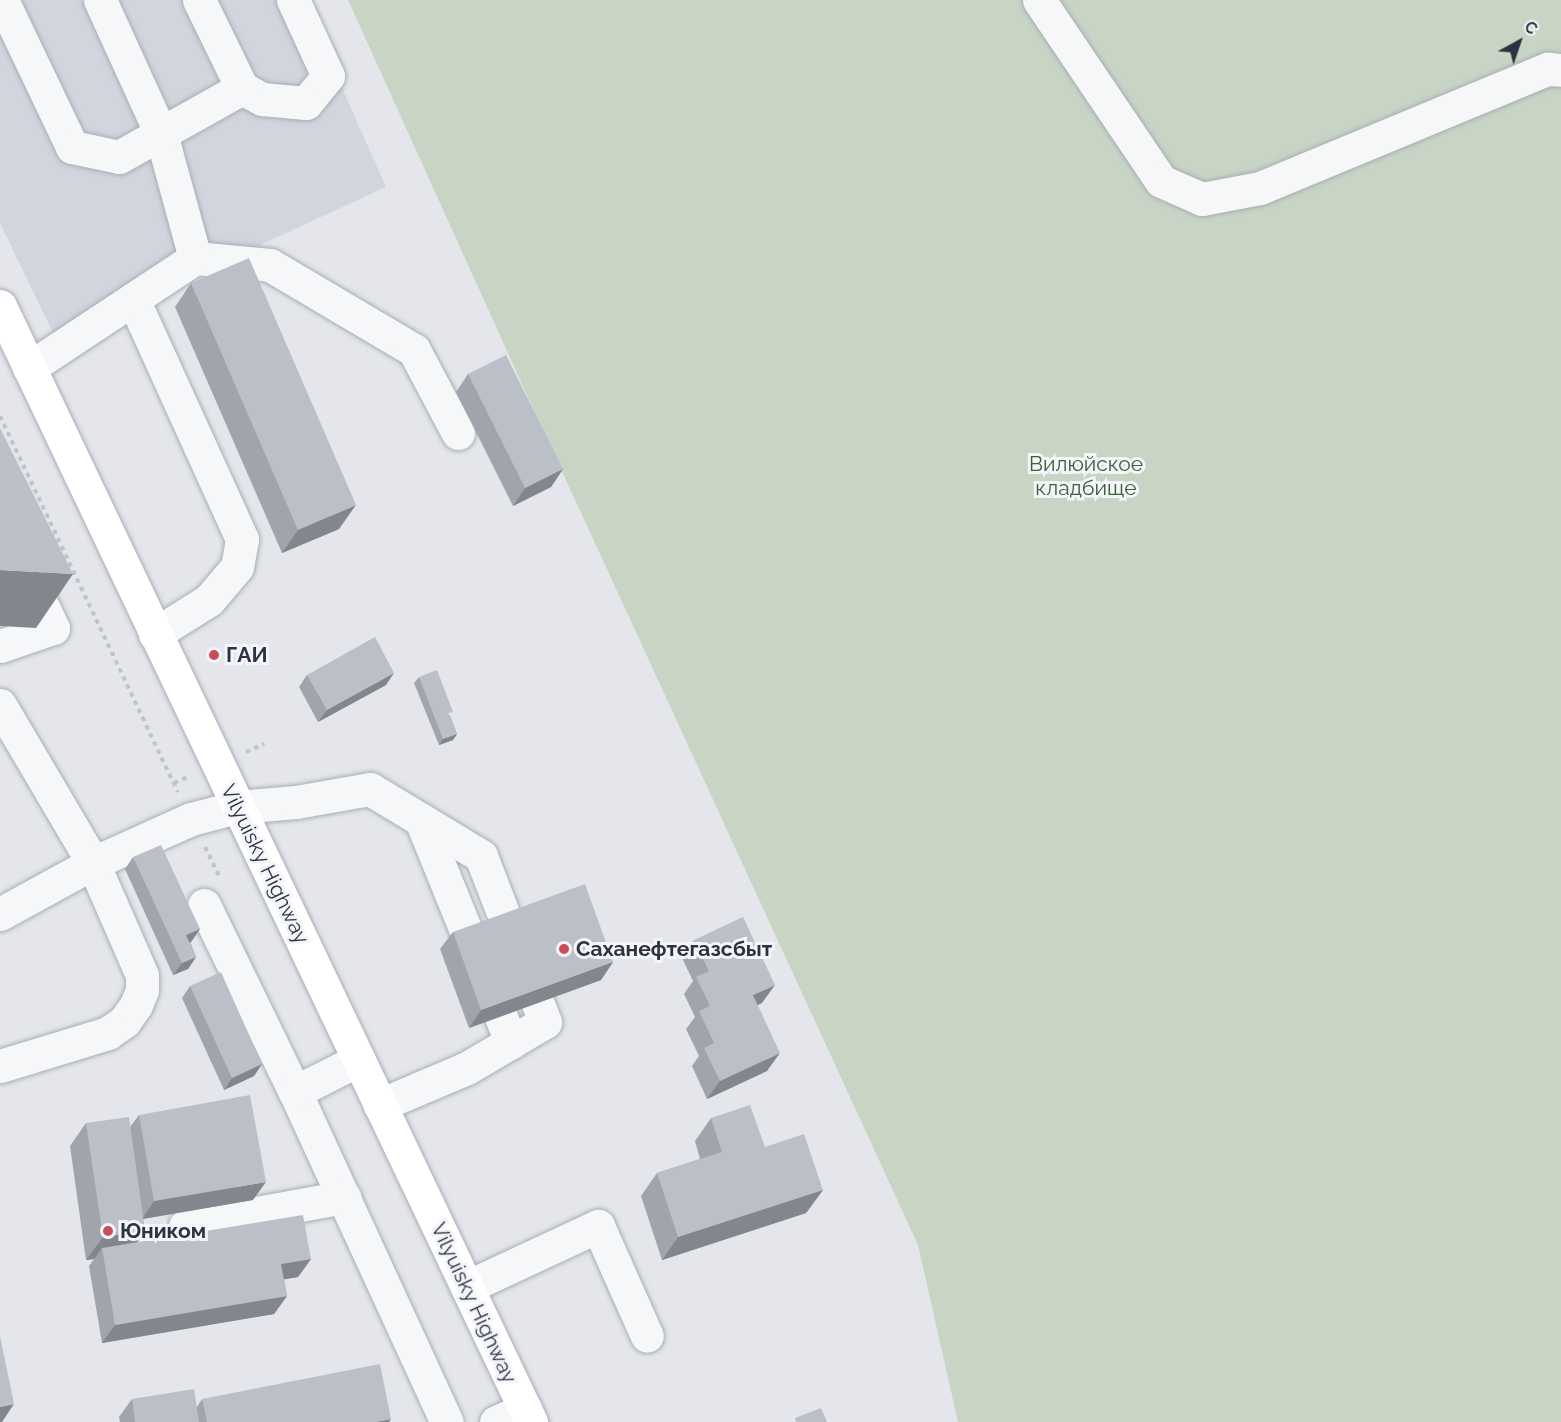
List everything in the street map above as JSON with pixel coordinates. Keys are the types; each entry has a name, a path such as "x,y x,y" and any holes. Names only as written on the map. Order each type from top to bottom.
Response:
{"main road":[{"name":"Vilyuisky Highway","path":"0,306 467,1287 517,1418"}],"street":[{"path":"2,0 72,147 119,157 242,88"},
{"path":"100,0 161,134 195,258"},
{"path":"200,0 242,88 262,99 306,103 328,76 293,0"},
{"path":"1039,0 1161,181 1202,200 1260,188 1548,69 1561,70"},
{"path":"29,368 195,258 270,265 414,350 458,433"},
{"path":"133,299 242,539 237,567 209,600 155,634"},
{"path":"0,515 53,628 0,646"},
{"path":"0,705 93,864 142,975 142,990 136,1005 125,1021 108,1032 0,1066"},
{"path":"0,914 93,864 191,819 237,807 296,802 370,789 481,856 545,1022 467,1068 380,1105"},
{"path":"204,905 295,1092 447,1422"},
{"path":"295,1092 358,1060"},
{"path":"185,1226 344,1197"},
{"path":"467,1287 598,1226 648,1336"}],"shaded area":[{"path":"0,0 303,0 386,187 56,339 0,223"}],"green space":[{"name":"Вилюйское кладбище","path":"348,0 1561,0 1561,1422 958,1422 918,1245 536,415"}],"building":[{"path":"249,258 356,505 298,530 191,283"},
{"path":"506,355 563,469 525,488 468,374"},
{"path":"0,428 73,574 0,570"},
{"path":"375,637 394,673 327,710 307,675"},
{"path":"437,670 453,712 448,713 457,734 443,739 419,677"},
{"path":"161,845 200,929 186,935 196,957 182,963 133,857"},
{"path":"585,884 613,962 481,1010 453,932"},
{"path":"743,917 775,985 753,995 780,1053 720,1081 704,1048 714,1043 699,1011 710,1006 696,977 709,971 694,940"},
{"path":"221,972 262,1064 232,1078 190,986"},
{"path":"250,1095 266,1182 154,1201 139,1115"},
{"path":"750,1105 765,1147 804,1134 823,1190 678,1237 657,1173 722,1152 711,1118"},
{"path":"129,1117 145,1231 103,1237 86,1123"},
{"path":"303,1215 311,1259 281,1264 287,1296 115,1325 102,1248"},
{"path":"0,1336 14,1404 0,1407"},
{"path":"380,1364 391,1419 376,1422 207,1422 202,1399"},
{"path":"194,1389 199,1422 135,1422 132,1399"},
{"path":"821,1408 827,1422 796,1422 795,1418"}],"place":[{"name":"ГАИ","path":"214,655"},
{"name":"Саханефтегазсбыт","path":"564,949"},
{"name":"Юником","path":"108,1231"}]}
